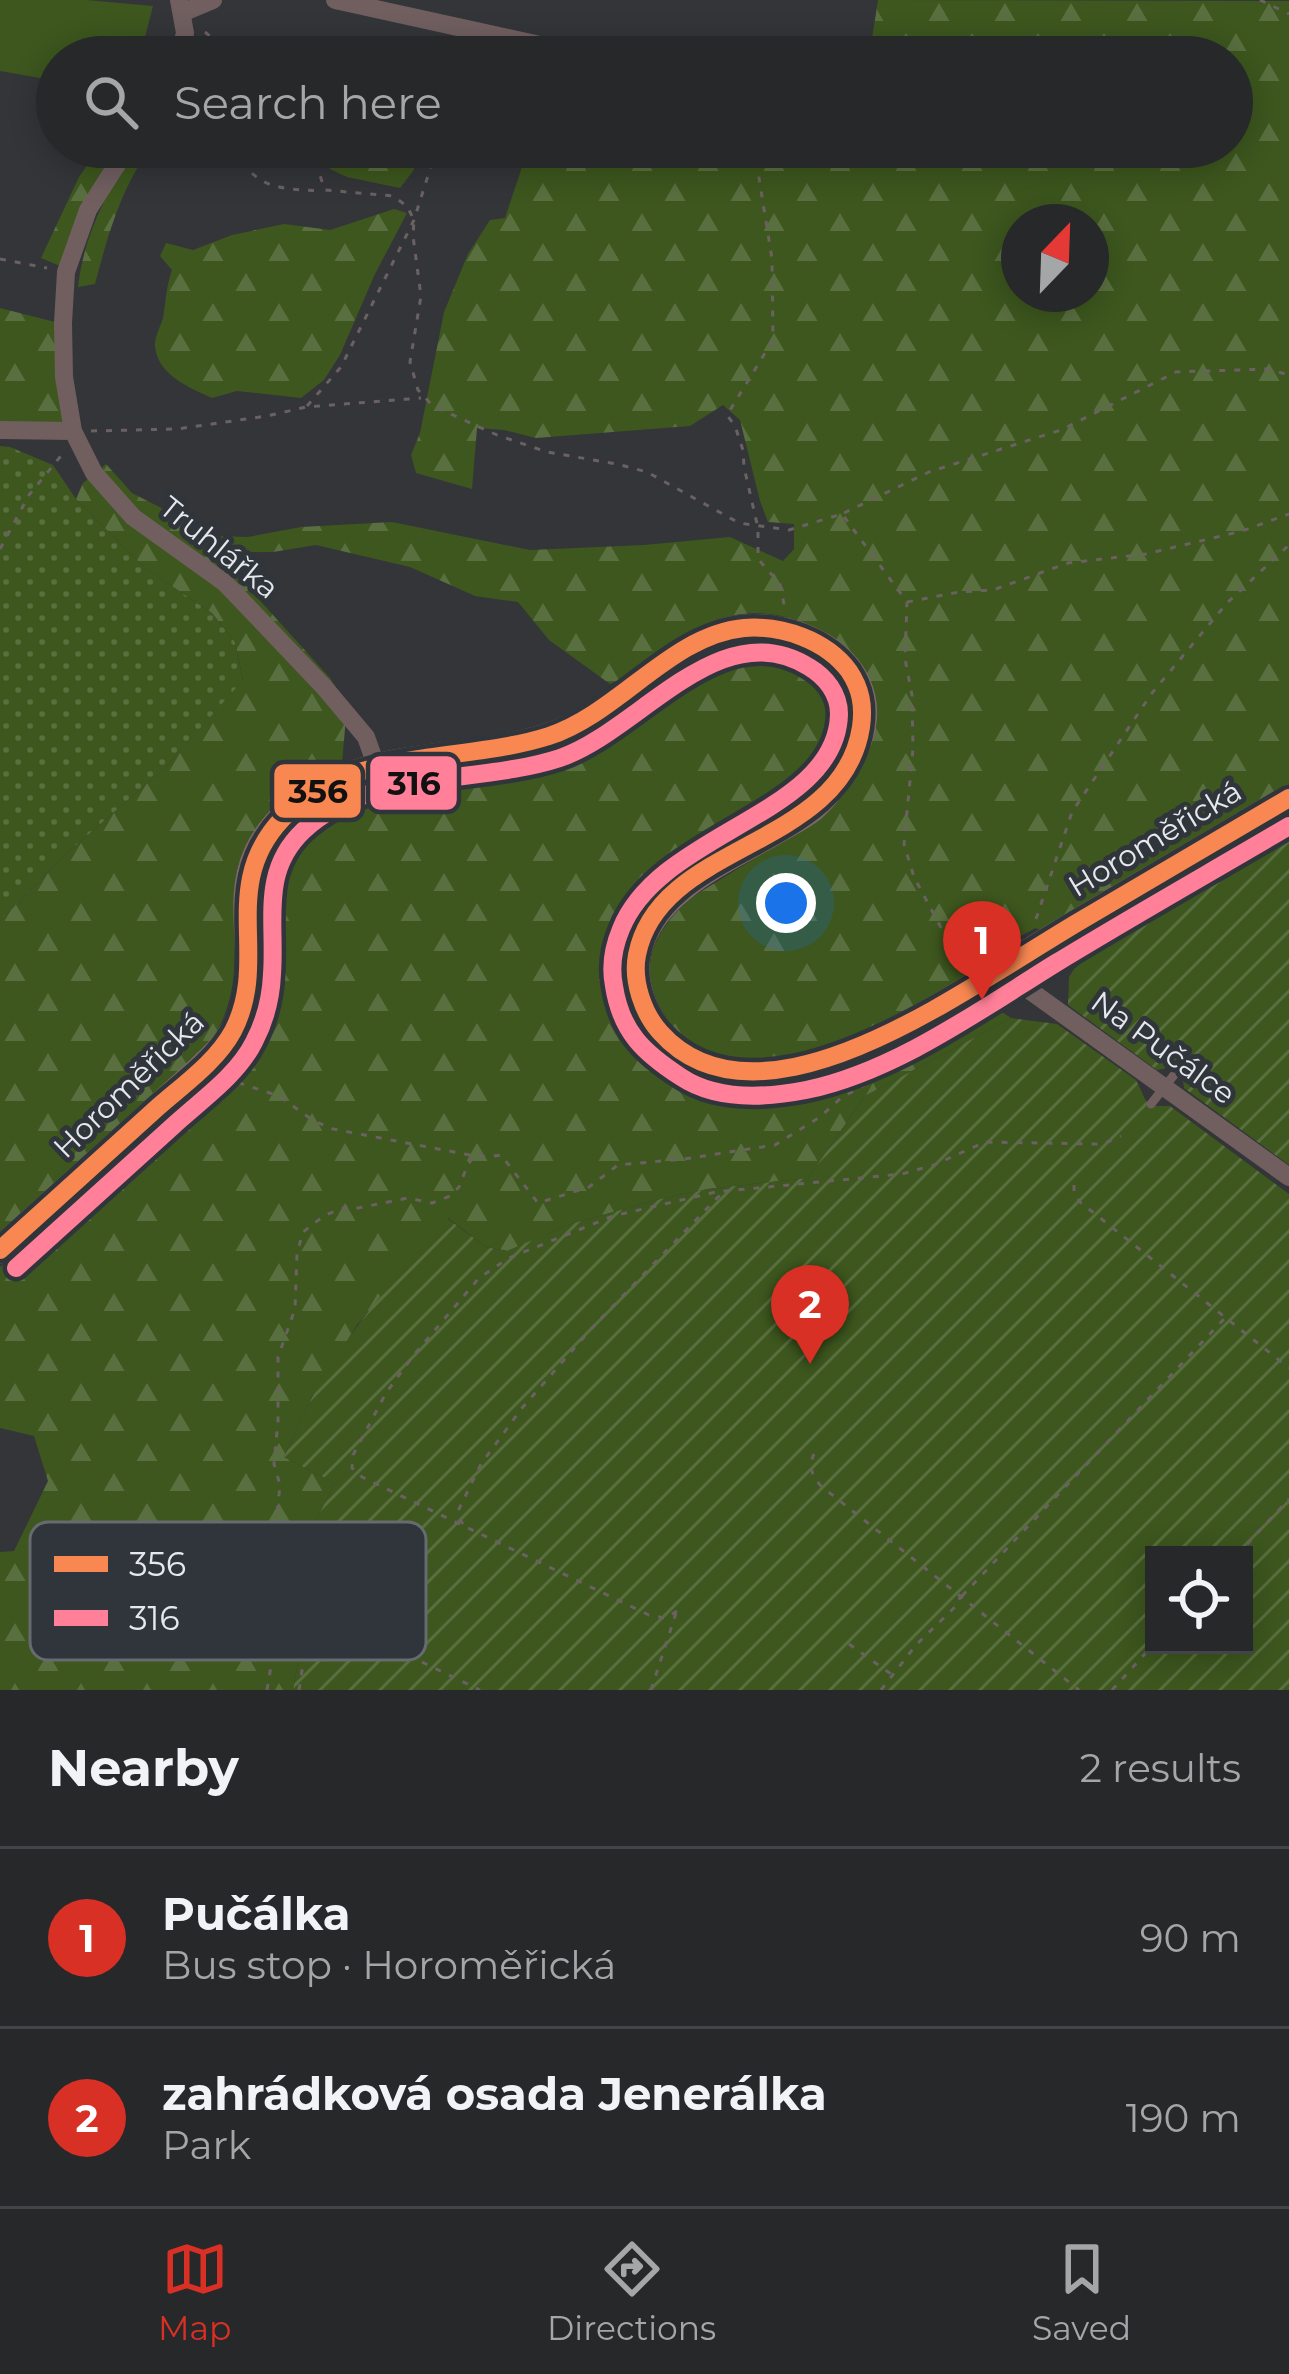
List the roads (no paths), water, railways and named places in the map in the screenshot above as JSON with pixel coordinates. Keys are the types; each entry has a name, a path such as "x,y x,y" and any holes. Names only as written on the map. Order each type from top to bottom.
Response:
{"main road":[{"name":"Horoměřická","path":"0,1250 200,1069 234,1029 249,962 249,871 257,848 287,813 310,794 376,765 550,736 596,714 682,651 716,634 740,627 785,628 828,648 855,682 863,722 832,785 811,809 685,886 655,915 639,946 638,986 649,1016 667,1040 719,1068 775,1071 883,1038 1289,798"}],"street":[{"path":"184,36 180,6 213,0"},
{"path":"335,0 499,36"},
{"path":"0,430 73,431 64,376 66,272 88,210 115,168"},
{"name":"Truhlářka","path":"73,431 94,473 133,517 225,583 324,687 366,737 376,765"},
{"name":"Na Pučálce","path":"1004,967 1018,982 1289,1177"}],"lane":[{"path":"1151,1104 1178,1070"}],"place":[{"name":"Pučálka","path":"982,1000"},
{"name":"zahrádková osada Jenerálka","path":"810,1364"}]}
